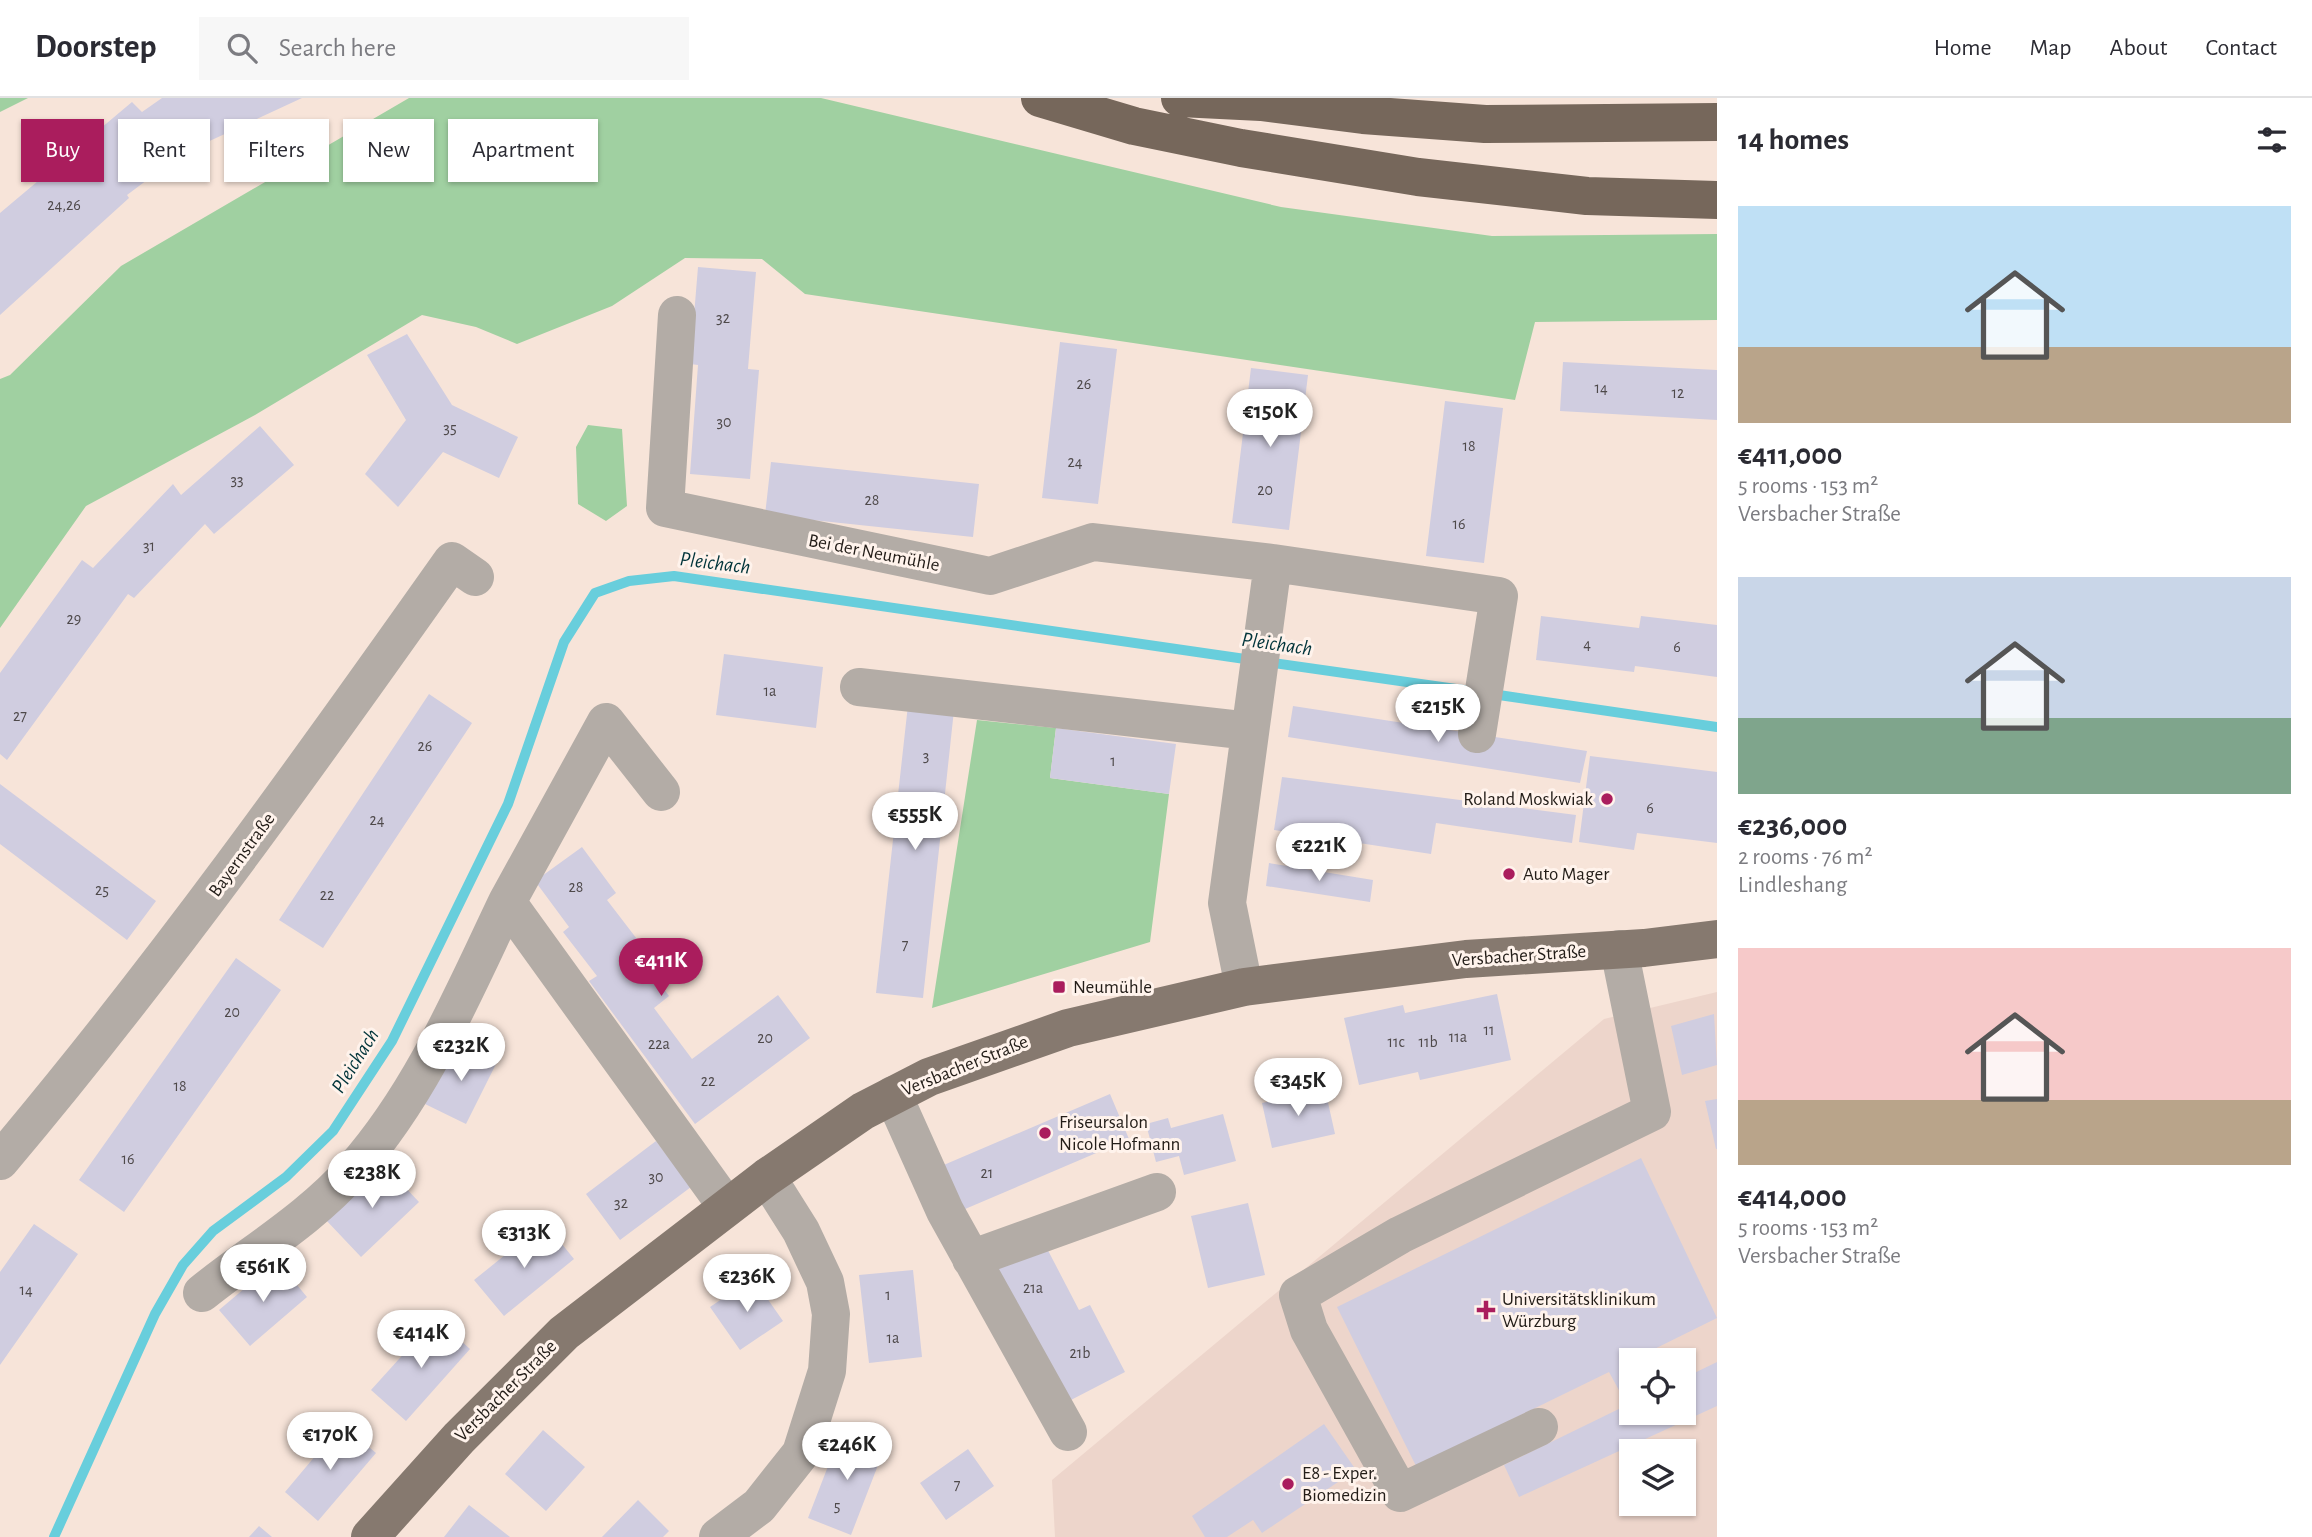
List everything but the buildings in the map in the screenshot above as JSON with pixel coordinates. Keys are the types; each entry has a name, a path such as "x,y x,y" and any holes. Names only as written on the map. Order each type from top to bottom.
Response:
{"highway":[{"path":"1040,98 1134,126 1241,148 1418,177 1587,196 1717,200"},
{"path":"1180,98 1255,100 1363,115 1485,124 1717,122"}],"main road":[{"name":"Versbacher Straße","path":"370,1537 458,1438 564,1333 727,1206 863,1111 960,1064 1068,1028 1244,987 1466,959 1619,949 1717,939"}],"street":[{"name":"Bei der Neumühle","path":"677,314 665,508 990,576 1093,541 1273,563 1490,595 1466,732"},
{"name":"Bayernstraße","path":"0,1161 78,1069 220,886 452,561 475,577"},
{"path":"1244,987 1227,904 1273,563"},
{"path":"859,687 1253,714"},
{"path":"202,1293 251,1254 285,1233 354,1169 391,1122 433,1054 507,902 606,722 661,792"},
{"path":"507,902 727,1206"},
{"path":"1539,1427 1400,1493 1309,1330 1298,1295 1400,1235 1652,1112 1619,949"},
{"path":"892,1095 944,1211 1068,1432"},
{"path":"719,1537 759,1506 801,1453 827,1371 831,1314 825,1282 801,1231 767,1177"},
{"path":"971,1259 1157,1192"}],"shaded area":[{"name":"Universitätsklinikum Würzburg","path":"1717,992 1717,1537 1055,1537 1052,1480 1604,1019"}],"green space":[{"path":"0,98 28,98 0,112"},
{"path":"409,98 821,98 1281,207 1492,236 1717,234 1717,320 1535,322 1515,400 805,294 762,259 685,258 612,306 517,344 476,327 422,315 255,415 86,506 0,628 0,379 10,375 121,266 265,182 329,182 329,145 343,136 343,182 434,182 434,119 373,119"},
{"path":"588,425 622,429 627,506 606,521 578,504 576,447"},
{"path":"977,720 1056,728 1050,778 1169,794 1150,942 932,1008"}],"waterway":[{"name":"Pleichach","path":"54,1537 155,1314 183,1265 213,1231 286,1177 333,1131 392,1041 508,804 564,642 595,593 629,581 674,576 1252,660"},
{"name":"Pleichach","path":"1267,662 1477,692"},
{"name":"Pleichach","path":"1492,694 1717,727"}],"place":[{"name":"Roland Moskwiak","path":"1607,799"},
{"name":"Auto Mager","path":"1509,874"},
{"name":"Neumühle","path":"1059,987"},
{"name":"Friseursalon Nicole Hofmann","path":"1045,1133"},
{"name":"Universitätsklinikum Würzburg","path":"1486,1310"},
{"name":"E8 - Exper. Biomedizin","path":"1288,1484"}]}
